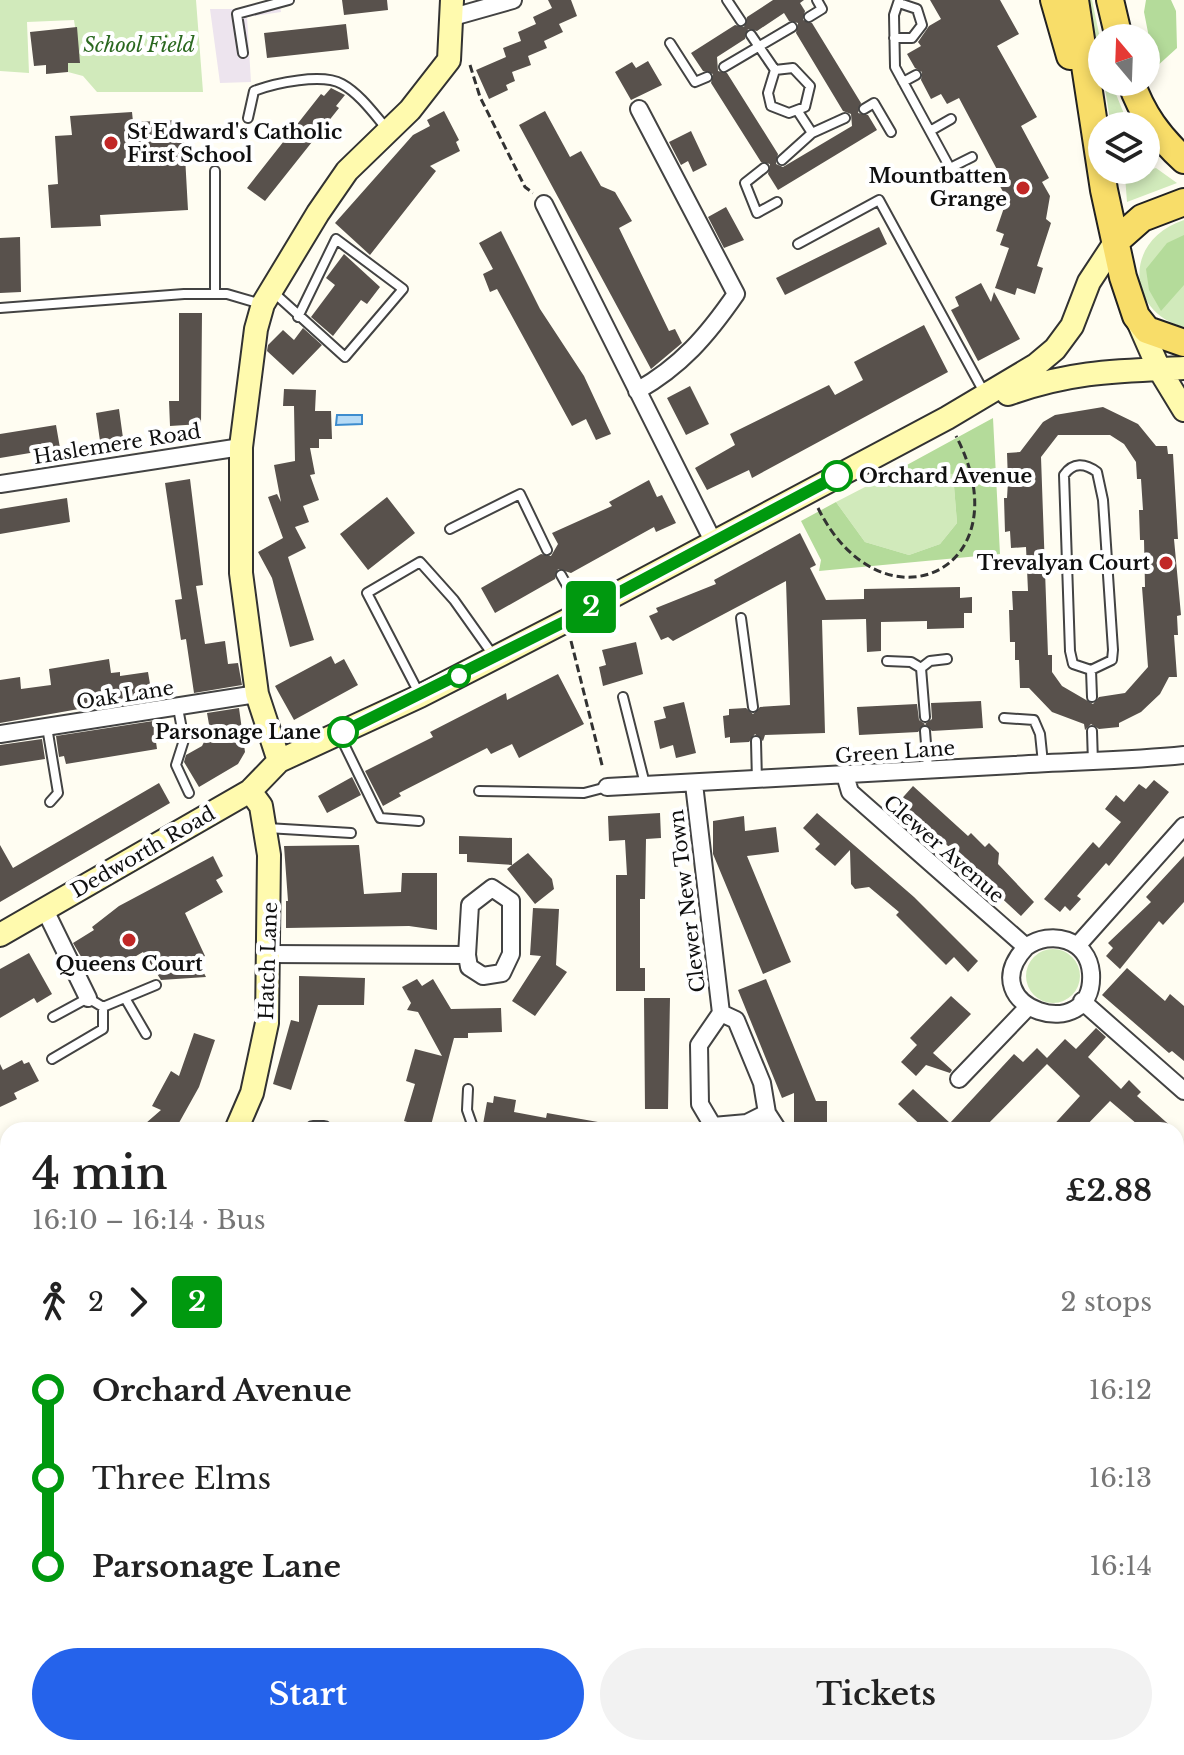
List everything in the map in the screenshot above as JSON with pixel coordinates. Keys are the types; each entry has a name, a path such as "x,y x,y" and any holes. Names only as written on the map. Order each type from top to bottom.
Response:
{"main road":[{"path":"1054,0 1088,113"},
{"path":"1075,0 1092,112"},
{"path":"1110,0 1116,24"},
{"path":"1119,0 1120,24"},
{"path":"453,8 446,64 410,110 347,171 267,297 256,329 241,447 241,573 257,694 279,761 420,696 574,617 947,418 1036,365 1055,349 1072,326 1089,282 1116,241 1142,218 1184,202"},
{"path":"1138,96 1156,132 1184,160"},
{"path":"1105,184 1136,316 1159,369 1184,410"},
{"path":"1136,316 1147,330 1184,343"},
{"path":"947,418 1049,379 1119,370 1184,368"},
{"name":"Dedworth Road","path":"0,935 250,791 279,761"},
{"name":"Hatch Lane","path":"239,1122 252,1093 267,1023 266,828 261,806 250,791"}],"street":[{"path":"453,8 513,0"},
{"path":"637,391 672,371 705,339 736,294 639,109"},
{"path":"544,204 713,541"},
{"name":"Haslemere Road","path":"0,484 222,447 241,447"},
{"name":"Oak Lane","path":"0,734 257,694"},
{"name":"Green Lane","path":"607,787 757,782 1043,763 1093,764 1184,755"},
{"name":"Clewer Avenue","path":"845,775 850,792 1026,947"},
{"name":"Clewer New Town","path":"694,784 721,1013 699,1045 700,1104 711,1122"},
{"path":"1077,946 1184,826"},
{"path":"492,888 511,901 511,954 502,973 483,976 469,967 467,955 470,905 492,888"},
{"path":"44,908 88,998"},
{"path":"1053,937 1077,946 1091,967 1091,981 1082,1001 1070,1011 1057,1015 1044,1015 1028,1007 1015,991 1013,979 1014,966 1026,947 1040,939 1053,937"},
{"path":"269,954 467,955"},
{"path":"1082,1001 1184,1091"},
{"path":"959,1079 1028,1007"},
{"name":"Clewer New Town","path":"721,1013 736,1020 762,1083 767,1113 749,1122"},
{"path":"767,1113 773,1122"}],"lane":[{"path":"243,53 237,14 289,0"},
{"path":"727,0 741,21"},
{"path":"809,17 822,9 817,0"},
{"path":"894,38 912,38 922,25 917,9 899,2 894,15 894,38 895,67 950,168 972,157"},
{"path":"724,67 792,27"},
{"path":"751,35 775,70"},
{"path":"670,43 695,82 707,77"},
{"path":"793,68 810,86 805,107 789,113 771,106 768,93 775,70 793,68"},
{"path":"903,82 916,75"},
{"path":"248,118 254,91 282,81 338,81 354,92 387,129"},
{"path":"864,109 874,103 891,132"},
{"path":"797,110 812,133"},
{"path":"782,160 812,133 845,118"},
{"path":"930,131 951,119"},
{"path":"764,168 745,183 757,213 777,202"},
{"path":"215,171 215,294"},
{"path":"798,244 879,200 986,395"},
{"path":"0,308 215,294 267,297 298,317 345,357 403,289 336,239 298,317"},
{"path":"1084,464 1097,472 1103,500 1113,650 1112,660 1091,670 1073,664 1070,651 1066,550 1064,475 1084,464"},
{"path":"450,529 520,494 547,550"},
{"path":"420,696 367,593 420,562 454,600 495,658"},
{"path":"561,575 574,617"},
{"path":"741,618 753,707"},
{"path":"921,668 930,661 947,659"},
{"path":"887,661 911,662 921,668"},
{"path":"921,668 925,717"},
{"path":"1091,670 1092,697"},
{"path":"623,697 645,785"},
{"path":"178,708 184,740 176,765 189,793"},
{"path":"1004,718 1034,720 1040,734 1043,763"},
{"path":"47,727 58,793 50,802"},
{"path":"925,731 928,770"},
{"path":"1092,731 1093,764"},
{"path":"339,734 380,818 419,821"},
{"path":"756,741 757,782"},
{"path":"479,791 584,793 607,787"},
{"path":"266,828 351,833"},
{"path":"103,1007 156,985"},
{"path":"53,1017 88,998 103,1007"},
{"path":"125,998 146,1034"},
{"path":"52,1059 103,1029 103,1007"},
{"path":"468,1089 467,1110 471,1122"}],"path":[{"path":"446,64 469,60 480,97 525,187 544,204"},
{"path":"809,490 834,535 859,560 901,577 937,574 961,551 970,534 975,504 975,487 966,455 947,418"},
{"path":"574,617 607,787"}],"shaded area":[{"path":"279,1 281,12 247,17 251,82 220,83 210,9 239,9"}],"green space":[{"name":"School Field","path":"0,0 196,0 203,92 97,92 83,76 68,72 68,63 80,62 74,20 27,22 29,73 0,71"},
{"path":"1088,0 1092,0 1097,24 1093,24"},
{"path":"1146,0 1171,0 1176,11 1177,48 1160,63 1160,24 1146,24"},
{"path":"1106,96 1117,96 1123,112 1109,112"},
{"path":"1160,171 1177,183 1127,202 1126,184 1160,184"},
{"path":"1184,220 1184,327 1165,319 1151,307 1139,276 1142,259 1150,243 1164,230"},
{"path":"1184,235 1184,285 1161,311 1149,290 1146,269 1167,243"},
{"path":"993,418 1000,554 819,571 821,560 801,521 836,502 865,542 909,555 940,544 957,523 953,474 894,472"},
{"path":"894,472 953,474 957,523 940,544 909,555 865,542 836,502"},
{"path":"1053,949 1072,957 1080,976 1072,995 1053,1003 1034,995 1026,976 1034,957"}],"water":[{"path":"337,415 362,415 362,424 336,425"}],"building":[{"path":"342,0 387,0 388,10 344,15"},
{"path":"548,0 571,0 577,16 559,24 563,32 544,41 547,48 528,56 531,65 512,72 515,81 506,85 508,90 489,99 476,70 506,57 503,48 521,41 518,32 536,24 533,17 552,8"},
{"path":"773,0 804,0 800,3 805,11 803,20 812,23 861,103 858,113 868,115 877,130 778,190 768,174 770,164 761,162 711,83 713,74 703,71 691,53 735,25 744,27 747,17","holes":["784,13 789,21 798,23 796,33 843,111 851,114 852,126 783,167 776,164 778,154 727,73 718,71 717,57 745,39 748,29 757,31"]},
{"path":"930,0 1000,0 1019,34 997,46 1037,117 1021,126 1049,178 1042,182 1050,196 1046,219 1051,223 1037,266 1043,268 1035,294 1017,288 1015,295 995,288 1009,248 1000,245 1004,234 996,231 1007,199 996,179 1001,177 959,98 947,104 941,94 931,99 921,80 922,72 915,68 907,54 921,46 918,42 929,26 941,19"},
{"path":"346,24 349,49 267,58 264,33"},
{"path":"77,27 80,63 68,63 68,72 46,74 46,65 34,66 30,32"},
{"path":"648,61 662,85 631,100 615,72 632,62 636,68"},
{"path":"331,88 345,95 336,106 339,108 265,201 247,188 321,94 324,96"},
{"path":"444,111 459,140 456,142 460,151 430,166 436,171 370,255 335,223 413,135 430,126 427,120"},
{"path":"545,111 570,157 581,151 601,186 615,192 632,221 619,228 669,331 675,329 682,343 651,369 519,125"},
{"path":"132,112 133,122 183,120 188,210 100,215 101,226 51,228 48,185 58,184 55,136 72,135 70,116"},
{"path":"691,131 707,165 693,172 688,161 681,165 669,142"},
{"path":"726,207 744,240 724,248 708,217"},
{"path":"879,227 887,244 785,295 776,278"},
{"path":"501,231 540,309 584,376 611,434 596,440 586,419 572,426 497,289 490,292 483,274 493,269 479,243"},
{"path":"20,237 21,292 0,293 0,238"},
{"path":"344,254 380,287 367,304 361,300 333,336 311,317 335,285 326,278"},
{"path":"981,283 991,302 994,292 1020,339 978,361 951,310 959,306 955,297"},
{"path":"179,313 202,313 201,424 170,426 169,401 179,401"},
{"path":"924,325 948,372 752,478 749,470 707,490 695,468 735,445 730,434 829,385 835,395 863,380 854,362"},
{"path":"303,328 322,345 293,375 267,351 268,345 283,330 294,340"},
{"path":"690,386 709,424 686,435 667,398"},
{"path":"284,389 316,390 315,411 331,411 332,439 319,439 319,448 310,448 315,474 310,475 319,500 303,506 309,522 295,527 306,548 288,557 314,640 290,647 272,578 258,552 283,538 268,497 277,494 281,502 274,465 295,461 294,406 283,406"},
{"name":"Trevalyan Court","path":"1103,407 1138,424 1156,446 1167,446 1168,454 1173,454 1178,539 1174,539 1181,615 1177,616 1178,635 1174,635 1177,677 1169,677 1160,694 1141,712 1119,723 1119,727 1099,729 1091,724 1085,730 1084,724 1052,712 1029,688 1020,688 1019,660 1015,660 1015,642 1010,642 1012,591 1028,591 1026,547 1011,548 1010,531 1005,532 1007,453 1020,452 1043,422 1055,415","holes":["1058,435 1110,435 1124,444 1136,462 1137,479 1141,479 1143,510 1139,510 1140,540 1144,540 1145,587 1142,587 1148,667 1125,693 1099,697 1093,704 1062,686 1052,672 1052,655 1048,655 1041,457"]},
{"path":"119,409 123,438 100,441 96,413"},
{"path":"56,425 60,448 0,458 0,434"},
{"path":"190,479 203,585 196,586 205,644 225,641 228,664 238,663 242,685 194,693 186,639 181,640 175,600 182,599 165,483"},
{"path":"649,480 657,497 662,495 676,523 656,532 654,527 571,573 558,569 555,579 495,613 481,588 541,554 551,556 558,544 552,533 612,506 609,502"},
{"path":"387,497 415,533 368,570 340,534"},
{"path":"67,498 70,522 0,534 0,509"},
{"path":"800,533 816,565 810,568 826,600 864,599 864,589 960,587 960,598 972,597 972,613 964,613 964,628 927,629 927,621 881,622 881,651 867,652 866,619 822,620 825,733 765,735 763,741 755,734 749,742 730,743 730,737 725,738 723,716 729,715 729,709 746,708 753,714 760,707 790,705 786,581 673,641 668,637 661,640 649,616 658,612 656,608 716,584 714,580"},
{"path":"636,642 643,674 603,686 599,667 606,665 602,650"},
{"path":"331,656 335,664 344,659 358,685 294,720 275,686"},
{"path":"109,659 111,673 120,672 120,676 148,672 152,696 0,723 0,680 20,677 21,689 51,685 49,669"},
{"path":"558,674 584,724 519,758 512,744 491,754 487,748 399,793 401,796 383,806 365,771 433,737 430,732 506,693 507,700"},
{"path":"981,701 983,728 932,731 925,724 932,719 931,703"},
{"path":"684,702 696,753 676,758 673,745 660,749 654,721 666,718 663,707"},
{"path":"917,704 919,720 925,724 918,732 859,735 857,707"},
{"path":"239,708 245,752 238,764 199,787 184,762 186,755 202,746 210,730 207,713"},
{"path":"153,721 157,749 66,764 64,756 59,757 56,736"},
{"path":"42,739 45,759 0,766 0,745"},
{"path":"352,777 361,795 327,813 318,796"},
{"path":"1154,780 1169,792 1109,866 1106,863 1077,896 1081,899 1070,911 1065,906 1060,912 1044,899 1093,842 1099,848 1121,822 1105,809 1116,795 1124,802 1139,784 1146,789"},
{"path":"159,783 170,803 0,902 0,845 13,868"},
{"path":"913,786 968,836 971,833 985,847 989,843 999,853 998,864 1034,902 1021,916 969,868 965,870 955,861 959,857 936,834 934,837 897,804"},
{"path":"660,813 661,838 646,839 645,899 640,899 640,968 645,968 645,991 616,991 616,875 627,875 625,840 609,841 608,816"},
{"path":"817,813 914,897 978,961 968,972 954,957 946,965 896,915 899,912 869,887 855,889 851,884 850,850 835,866 815,849 820,844 803,828"},
{"path":"744,816 745,831 776,827 779,852 747,856 791,962 763,974 713,854 713,821"},
{"path":"459,836 512,838 512,865 467,862 467,854 459,854"},
{"path":"359,845 364,894 401,892 402,873 437,873 437,930 409,926 286,928 288,901 284,846"},
{"path":"528,853 552,879 554,889 535,904 507,869"},
{"name":"Queens Court","path":"213,856 223,876 216,880 223,892 185,913 205,956 197,960 206,977 161,980 143,952 114,969 112,965 99,973 92,962 86,965 73,943 94,930 92,927 119,906"},
{"path":"1184,856 1184,902 1163,925 1159,921 1120,969 1106,956 1113,948 1108,943 1151,902 1146,897"},
{"path":"533,908 559,909 556,965 567,972 535,1016 512,1001 541,956 530,955"},
{"path":"29,953 52,994 37,1003 34,998 0,1018 0,969"},
{"path":"1127,968 1165,1001 1170,994 1184,1006 1184,1061 1172,1051 1169,1053 1102,995"},
{"path":"299,976 365,978 364,1005 318,1005 291,1090 273,1084 291,1020 299,1022"},
{"path":"417,979 422,986 433,979 451,1009 501,1008 502,1032 468,1033 468,1038 454,1038 432,1122 404,1121 415,1084 406,1081 415,1049 442,1056 418,1012 407,1010 411,1003 402,987"},
{"path":"766,979 816,1101 827,1101 827,1122 794,1122 794,1093 782,1098 738,990"},
{"path":"951,996 971,1014 933,1053 952,1070 950,1073 926,1065 916,1076 901,1062 917,1045 910,1038"},
{"path":"644,998 670,998 668,1109 645,1109"},
{"path":"1096,1028 1106,1037 1088,1057 1121,1089 1129,1080 1141,1092 1137,1096 1166,1122 1135,1122 1110,1101 1090,1122 1056,1122 1080,1096 1047,1064 990,1122 951,1122 1014,1054 1023,1062 1037,1048 1047,1058 1065,1039 1076,1049"},
{"path":"194,1033 215,1040 199,1087 179,1122 147,1122 161,1110 152,1106 171,1071 179,1076"},
{"path":"22,1060 24,1064 29,1062 39,1081 14,1093 17,1099 0,1107 0,1064 3,1070"},
{"path":"913,1089 949,1122 917,1122 898,1104"},
{"path":"494,1096 516,1100 514,1112 546,1118 547,1113 598,1122 483,1122 487,1102 493,1103"}],"bus line":[{"name":"2","path":"343,732 566,621 837,476"}],"place":[{"name":"St Edward's Catholic First School","path":"111,143"},
{"name":"Mountbatten Grange","path":"1023,188"},
{"name":"Orchard Avenue","path":"837,476"},
{"name":"Trevalyan Court","path":"1166,563"},
{"name":"Parsonage Lane","path":"343,732"},
{"name":"Queens Court","path":"129,940"}]}
